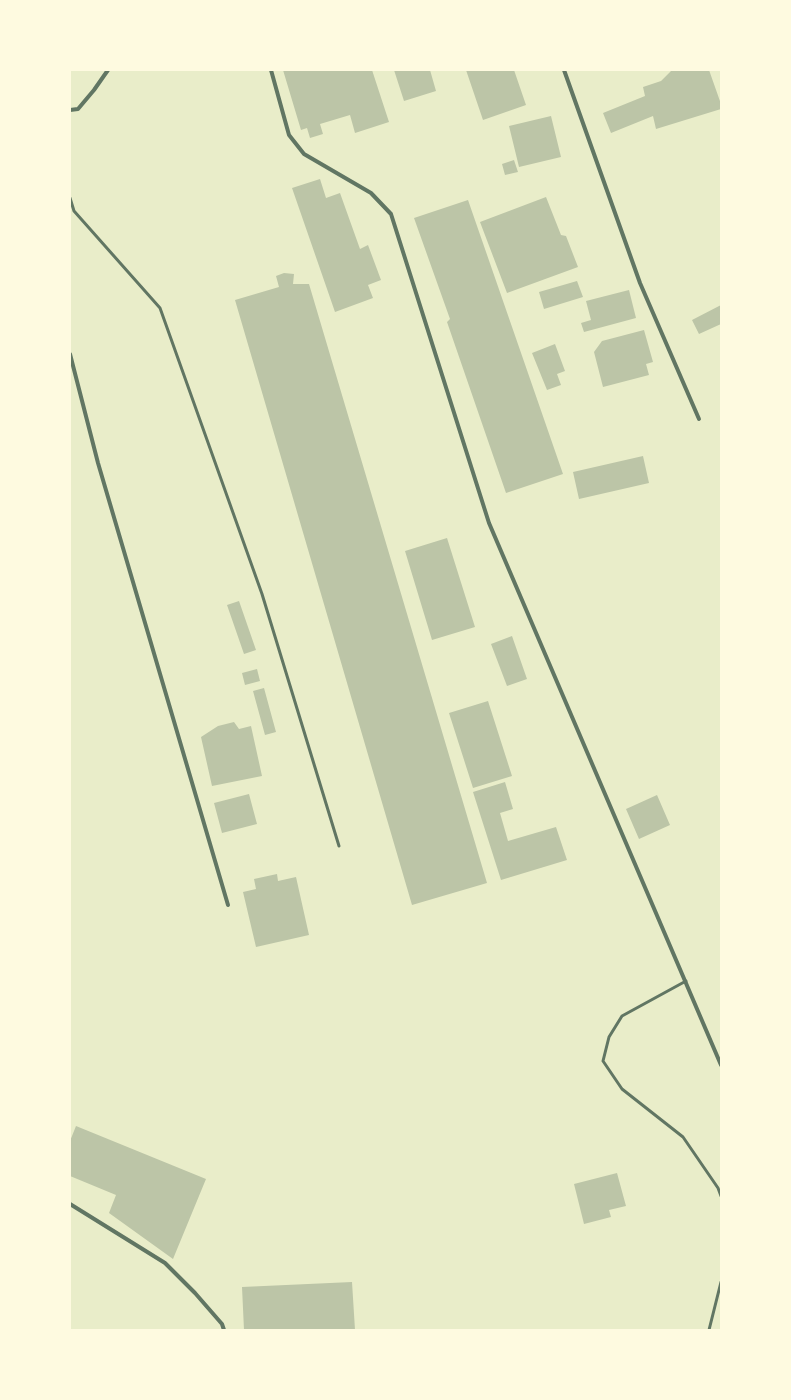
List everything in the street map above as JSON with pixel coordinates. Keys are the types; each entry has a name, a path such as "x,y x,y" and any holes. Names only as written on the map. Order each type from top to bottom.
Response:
{"street":[{"path":"70,110 78,109 108,70"},
{"path":"271,70 289,135 304,154 371,193 391,214 489,523 721,1065"},
{"path":"564,70 640,283 699,419"},
{"path":"70,354 98,463 228,905"},
{"path":"70,1204 165,1264 195,1293 222,1324 224,1330"}],"lane":[{"path":"70,198 74,211 160,308 262,594 339,846"},
{"path":"686,981 622,1016 609,1037 603,1061 622,1089 682,1136 718,1188 721,1196"},
{"path":"709,1330 721,1282"}],"building":[{"path":"283,70 372,70 389,122 355,133 350,115 320,124 323,134 310,138 307,128 301,130"},
{"path":"394,70 430,70 436,91 404,101"},
{"path":"466,70 514,70 526,105 483,120"},
{"path":"709,70 721,104 721,109 656,129 653,116 611,133 603,113 645,96 643,87 661,81 671,71"},
{"path":"551,116 561,157 519,167 509,126"},
{"path":"514,160 518,172 505,175 502,164"},
{"path":"320,179 326,198 340,193 360,249 368,245 381,280 368,285 373,298 335,312 292,188"},
{"path":"546,197 561,235 566,236 578,267 507,293 480,222"},
{"path":"468,200 563,474 506,493 447,322 450,319 414,218"},
{"path":"284,273 294,274 293,284 309,284 487,883 412,905 235,300 279,287 276,276"},
{"path":"577,281 583,297 544,309 539,292"},
{"path":"629,290 636,318 584,332 581,323 591,320 586,301"},
{"path":"721,305 721,324 699,334 692,320"},
{"path":"644,330 653,362 646,364 649,375 603,387 594,352 602,341"},
{"path":"555,344 565,371 557,374 561,385 547,390 532,353"},
{"path":"643,456 649,483 579,499 573,472"},
{"path":"447,538 475,627 432,640 405,551"},
{"path":"239,601 256,650 244,654 227,605"},
{"path":"512,636 527,679 507,686 491,644"},
{"path":"257,669 260,681 245,685 242,673"},
{"path":"264,688 276,732 265,735 253,691"},
{"path":"488,701 512,776 473,788 449,713"},
{"path":"234,722 239,729 251,726 262,776 212,786 201,737 218,726"},
{"path":"505,782 513,809 500,813 508,841 556,827 567,860 501,880 473,792"},
{"path":"249,794 257,824 222,833 214,803"},
{"path":"657,795 670,825 639,839 626,809"},
{"path":"277,874 278,881 296,877 309,935 256,947 243,892 256,889 254,879"},
{"path":"76,1126 206,1179 173,1259 109,1213 116,1195 70,1176 70,1141"},
{"path":"617,1173 626,1206 609,1210 611,1217 584,1224 574,1184"},
{"path":"352,1282 355,1330 244,1330 242,1287"}]}
